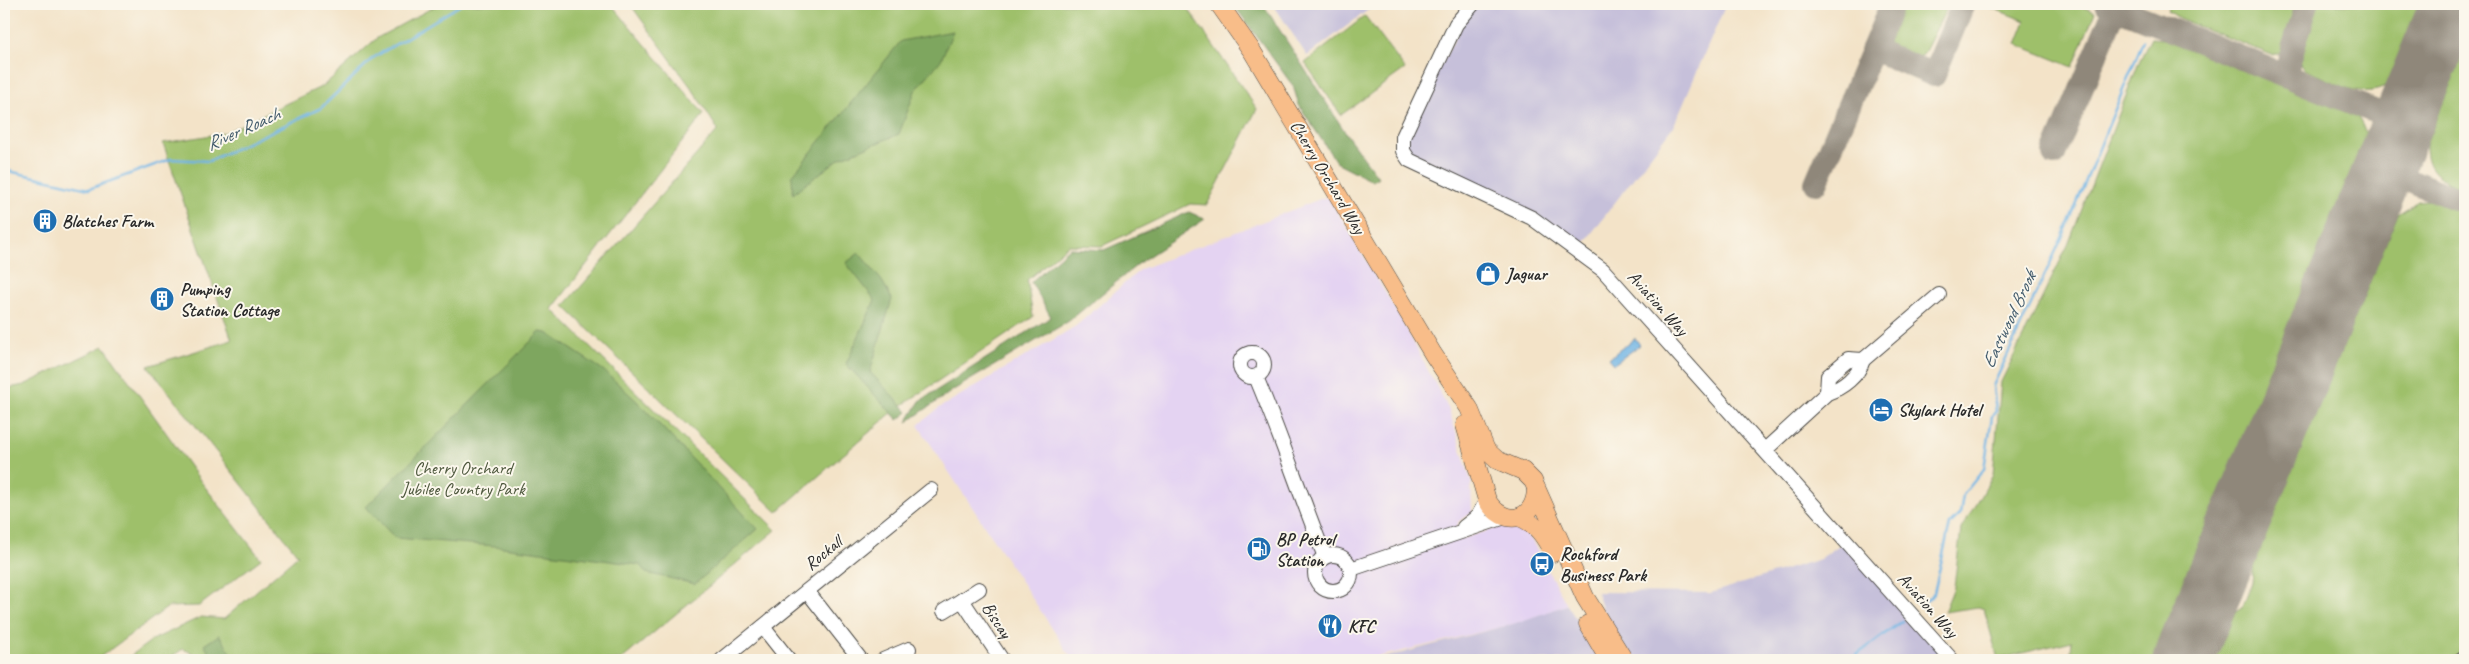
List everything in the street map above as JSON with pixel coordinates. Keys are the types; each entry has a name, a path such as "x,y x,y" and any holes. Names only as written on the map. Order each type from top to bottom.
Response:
{"main road":[{"name":"Cherry Orchard Way","path":"1218,4 1252,52 1433,354 1469,408 1486,450 1497,460 1529,475 1585,597 1624,660"},
{"name":"Cherry Orchard Way","path":"1433,354 1461,413 1486,497 1493,511 1529,521 1542,533 1585,618 1609,660"},
{"path":"1486,497 1488,484 1494,475 1506,468 1517,468"},
{"path":"1512,517 1525,514 1534,504 1536,488"}],"street":[{"name":"Aviation Way","path":"1473,4 1456,24 1404,137 1403,151 1406,156 1409,160 1532,218 1603,270 1952,660"},
{"path":"1765,450 1827,393 1838,389 1860,370 1863,360 1940,295"},
{"path":"1256,377 1282,440 1304,506 1325,557"},
{"name":"Rockall","path":"861,660 807,591 931,490"},
{"path":"1453,534 1478,516 1486,497"},
{"path":"1351,569 1453,534 1512,517"},
{"path":"1325,557 1341,557 1351,569 1352,575 1347,585 1338,591 1327,590 1318,584 1315,574 1318,564 1325,557"},
{"name":"Biscay","path":"944,611 979,589"},
{"path":"722,660 807,591"},
{"name":"Biscay","path":"962,600 1002,660"},
{"path":"762,627 789,660"},
{"path":"883,660 909,649"},
{"path":"2461,660 2465,657"}],"shaded area":[{"path":"1273,4 1376,4 1307,56"},
{"path":"1473,4 1726,4 1674,125 1578,251 1532,218 1409,160 1403,137"},
{"path":"1328,196 1401,319 1449,410 1471,481 1472,513 1459,521 1453,534 1461,539 1504,526 1520,528 1531,539 1567,605 1514,624 1365,660 1073,660 918,425 939,408 1076,326 1141,269"},
{"path":"1846,540 1951,660 1629,660 1607,624 1597,592 1711,593 1820,559"},
{"path":"1567,605 1602,660 1375,660 1513,624"}],"green space":[{"name":"Cherry Orchard Jubilee Country Park","path":"439,4 611,4 704,114 552,309 776,530 621,660 208,660 183,649 166,660 125,660 152,640 201,617 224,619 298,555 148,366 232,340 163,143 224,133 323,86 377,38"},
{"path":"630,4 1185,4 1257,109 1207,205 1190,204 1102,246 1068,245 1027,280 1033,317 895,410 777,512 564,306 718,130 693,90"},
{"path":"1233,4 1263,4 1349,138 1378,177 1373,181 1336,162 1299,105 1293,86"},
{"path":"1904,4 1949,4 1923,55 1913,60 1889,50 1887,42"},
{"path":"1982,4 2075,4 2095,12 2073,67 2016,44 2025,21"},
{"path":"2170,4 2302,4 2290,42 2286,48 2272,55 2180,19 2167,10"},
{"path":"2312,4 2429,4 2400,75 2389,85 2377,90 2365,91 2341,86 2304,69 2299,53 2300,36"},
{"path":"1365,16 1405,69 1341,115 1305,63"},
{"path":"953,31 941,60 915,91 899,134 840,158 793,194 792,176 901,41"},
{"path":"2151,38 2172,40 2353,112 2360,120 2364,130 2368,150 2201,560 2191,570 2182,604 2160,660 2070,660 2072,641 1998,659 1984,609 1978,607 1944,612 1954,587 1961,529 1993,475 2001,382 2068,245 2140,60"},
{"path":"2465,48 2465,190 2449,183 2432,169 2426,145"},
{"path":"2437,200 2465,211 2464,653 2443,660 2213,660 2233,613 2243,606 2252,583 2254,561 2398,214 2418,201"},
{"path":"1189,212 1205,219 1143,260 1069,321 955,389 907,422 920,401 1051,317 1031,282 1069,248 1104,250"},
{"path":"859,253 882,281 892,299 870,372 908,412 898,420 846,364 875,300 846,263"},
{"path":"540,332 547,333 603,370 641,405 758,529 695,584 646,573 640,565 495,546 395,538 366,507"},
{"path":"104,346 202,483 261,559 199,606 168,607 96,660 4,660 4,389 24,385"},
{"path":"219,635 236,660 214,660 204,645"}],"water":[{"path":"1635,338 1640,345 1614,364 1609,358"}],"waterway":[{"name":"River Roach","path":"4,170 89,189 171,159 209,161 321,108 373,58 462,4"},
{"name":"Eastwood Brook","path":"1920,606 1934,593 1950,524 1960,514 1963,495 1984,469 1992,416 1996,411 1993,386 2067,227 2143,41"},
{"name":"Eastwood Brook","path":"1850,660 1902,621"}],"taxiway":[{"path":"1816,183 1892,4"},
{"path":"1873,49 1934,75 1963,4"},
{"path":"2107,4 2381,114 2399,110 2413,97"},
{"path":"2054,154 2117,4"},
{"path":"2285,74 2307,4"},
{"path":"2395,141 2395,163 2401,174 2406,178 2465,202"},
{"path":"2375,188 2392,179 2408,178"}],"runway":[{"path":"2183,660 2451,4"}],"place":[{"name":"Blatches Farm","path":"45,221"},
{"name":"Jaguar","path":"1488,274"},
{"name":"Pumping Station Cottage","path":"162,299"},
{"name":"Skylark Hotel","path":"1881,410"},
{"name":"BP Petrol Station","path":"1259,549"},
{"name":"Rochford Business Park","path":"1542,564"},
{"name":"KFC","path":"1330,626"}]}
